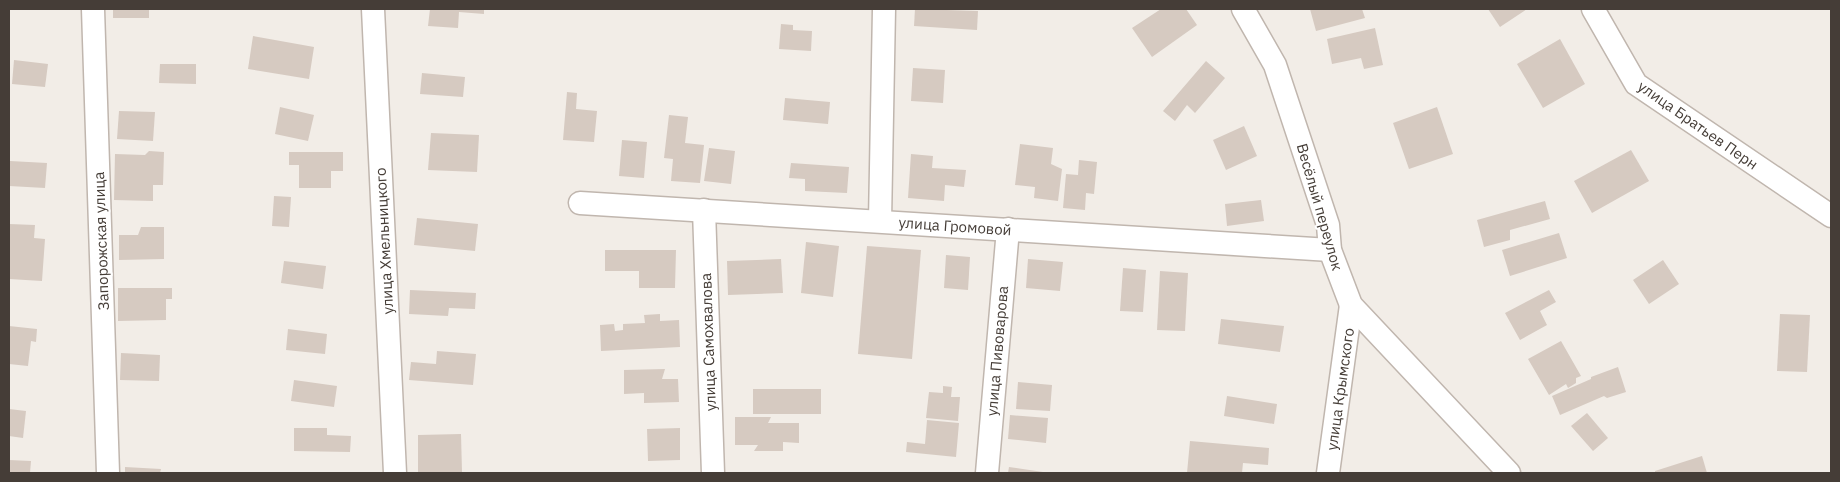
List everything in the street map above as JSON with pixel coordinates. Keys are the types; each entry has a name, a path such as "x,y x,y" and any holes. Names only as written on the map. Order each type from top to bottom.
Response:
{"street":[{"name":"Запорожская улица","path":"94,9 108,473"},
{"name":"улица Хмельницкого","path":"373,9 395,473"},
{"path":"880,221 884,9"},
{"name":"Весёлый переулок","path":"1243,9 1275,65 1328,225 1330,250 1351,305 1509,473"},
{"name":"улица Братьев Перн","path":"1593,9 1636,84 1831,216"},
{"name":"улица Громовой","path":"580,203 1330,250"},
{"name":"улица Самохвалова","path":"704,210 712,473"},
{"name":"улица Пивоварова","path":"987,473 1008,229"},
{"name":"улица Крымского","path":"1328,473 1351,305"}],"building":[{"path":"113,9 149,9 149,18 113,18"},
{"path":"430,9 484,9 484,14 459,12 458,28 428,26"},
{"path":"915,9 978,11 977,30 914,26"},
{"path":"1161,9 1186,9 1197,25 1152,57 1132,28"},
{"path":"1310,9 1362,9 1365,18 1316,31"},
{"path":"1488,9 1527,9 1500,27"},
{"path":"781,24 793,25 793,30 812,31 811,51 779,49"},
{"path":"1375,28 1383,65 1364,69 1361,58 1332,64 1327,39"},
{"path":"253,36 314,47 309,79 248,69"},
{"path":"1560,39 1585,84 1543,108 1517,64"},
{"path":"14,60 48,64 45,87 12,84"},
{"path":"1206,61 1225,78 1195,113 1187,105 1175,121 1163,111"},
{"path":"160,64 196,64 196,84 159,83"},
{"path":"913,68 945,70 943,103 911,101"},
{"path":"422,73 465,77 463,97 420,94"},
{"path":"567,92 577,93 576,109 597,111 594,142 563,140"},
{"path":"785,98 830,102 828,124 783,120"},
{"path":"280,107 314,115 308,141 275,134"},
{"path":"1437,107 1453,154 1409,169 1393,123"},
{"path":"119,111 155,112 153,141 117,139"},
{"path":"669,115 688,117 685,143 704,145 700,183 671,181 673,159 664,158"},
{"path":"1244,126 1257,156 1226,170 1213,140"},
{"path":"431,133 479,135 477,172 428,170"},
{"path":"622,140 647,142 644,178 619,176"},
{"path":"1020,144 1053,148 1051,164 1062,169 1058,201 1034,198 1035,187 1015,185"},
{"path":"709,148 735,151 731,184 704,181"},
{"path":"1631,150 1649,181 1592,213 1574,181"},
{"path":"149,151 164,152 163,185 153,185 153,201 114,200 115,154 145,155"},
{"path":"289,152 343,152 343,171 331,171 331,188 299,188 299,165 289,165"},
{"path":"911,154 933,156 932,168 966,170 964,187 945,185 944,201 908,198"},
{"path":"1079,160 1097,162 1094,194 1086,193 1085,210 1063,208 1066,174 1078,175"},
{"path":"10,161 47,163 45,188 9,186"},
{"path":"791,163 849,167 847,193 805,191 805,179 789,178"},
{"path":"274,196 291,197 289,227 272,226"},
{"path":"1261,200 1264,221 1227,226 1225,204"},
{"path":"1545,201 1550,219 1510,230 1510,240 1484,247 1477,220"},
{"path":"417,218 478,224 475,251 414,245"},
{"path":"9,224 35,225 34,238 45,239 42,281 9,279"},
{"path":"141,227 164,227 164,259 119,260 119,235 138,235"},
{"path":"1559,233 1567,258 1510,276 1502,250"},
{"path":"806,242 839,246 833,297 801,293"},
{"path":"867,246 921,250 912,359 858,354"},
{"path":"605,250 676,250 675,288 639,288 639,271 605,271"},
{"path":"946,255 970,257 968,290 944,288"},
{"path":"781,259 783,293 728,295 727,261"},
{"path":"1028,259 1063,262 1060,291 1026,288"},
{"path":"1663,260 1679,284 1649,304 1633,280"},
{"path":"284,261 326,266 323,289 281,283"},
{"path":"1123,268 1146,270 1143,312 1120,311"},
{"path":"1160,271 1188,273 1185,331 1157,330"},
{"path":"118,288 172,288 172,299 166,299 166,320 118,321"},
{"path":"410,290 476,293 475,309 449,308 448,316 409,314"},
{"path":"1549,290 1556,302 1540,311 1547,325 1520,340 1505,313"},
{"path":"660,314 660,321 679,320 680,347 601,351 600,325 614,324 615,331 623,330 623,324 645,323 644,315"},
{"path":"1780,314 1810,315 1807,372 1777,371"},
{"path":"1221,319 1284,326 1280,352 1218,344"},
{"path":"9,326 37,329 36,342 31,341 28,366 9,364"},
{"path":"288,329 327,334 325,354 286,350"},
{"path":"1561,341 1581,376 1576,378 1576,383 1568,388 1566,384 1549,395 1528,359"},
{"path":"437,351 476,354 473,385 409,380 411,362 436,364"},
{"path":"121,353 160,355 159,381 120,380"},
{"path":"1618,367 1626,392 1607,398 1604,396 1560,415 1552,396 1591,379 1591,377"},
{"path":"665,369 662,379 678,379 679,402 644,403 644,393 624,394 624,370"},
{"path":"294,380 337,386 334,407 291,401"},
{"path":"1018,382 1052,385 1050,411 1016,409"},
{"path":"943,386 952,387 951,397 960,397 958,421 926,418 929,392 943,393"},
{"path":"753,389 821,389 821,414 753,414"},
{"path":"1227,396 1277,404 1274,424 1224,416"},
{"path":"9,409 26,411 23,438 9,436"},
{"path":"1587,413 1608,438 1593,451 1571,426"},
{"path":"1010,415 1048,418 1046,443 1008,439"},
{"path":"735,417 771,417 768,423 799,423 799,443 783,442 783,451 754,451 758,445 735,445"},
{"path":"927,420 959,423 956,457 906,452 907,442 925,444"},
{"path":"294,428 327,428 327,435 351,436 350,452 294,451"},
{"path":"680,428 680,460 648,461 647,429"},
{"path":"461,434 462,472 418,472 418,435"},
{"path":"1190,441 1269,448 1268,465 1243,463 1242,473 1187,473"},
{"path":"1702,456 1707,473 1655,473 1655,471"},
{"path":"9,460 31,461 30,473 9,473"},
{"path":"125,467 161,469 160,473 125,473"},
{"path":"1009,467 1043,472 1043,473 1008,473"}]}
